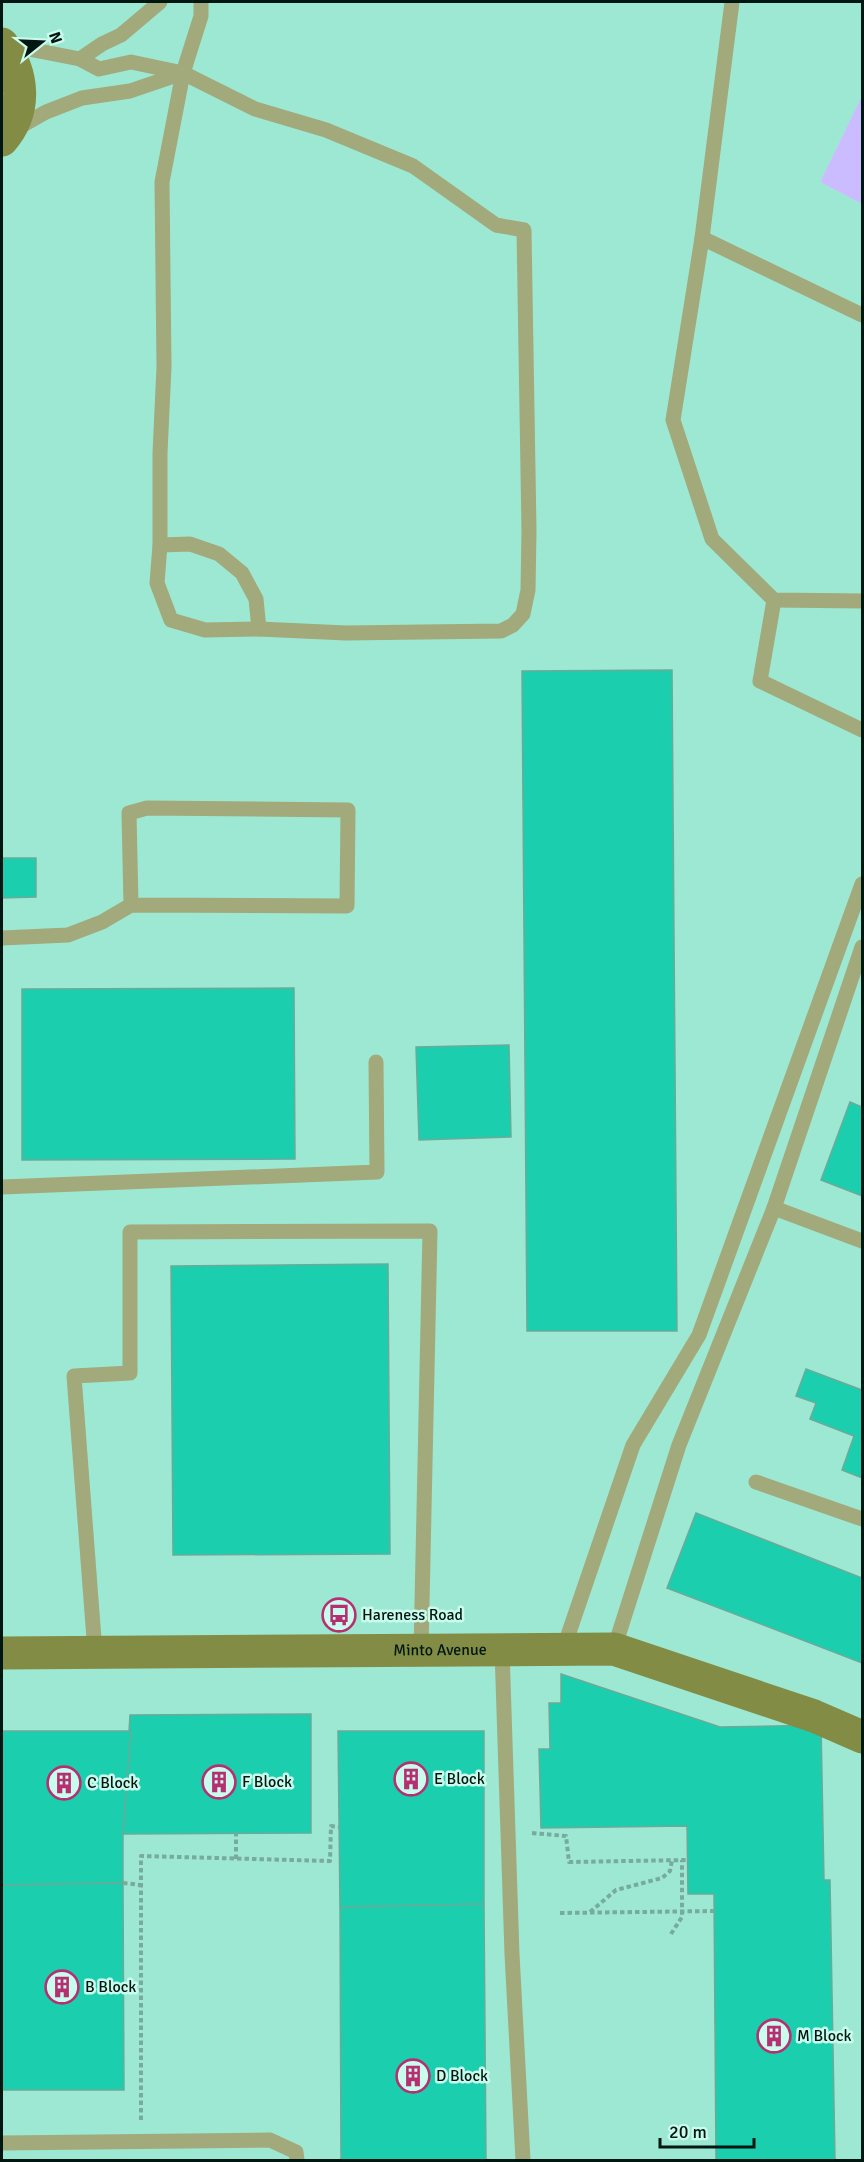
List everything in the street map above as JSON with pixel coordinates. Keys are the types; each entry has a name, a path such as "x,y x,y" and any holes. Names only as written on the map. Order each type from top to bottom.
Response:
{"street":[{"path":"2,44 14,64 20,88 17,113 4,138"},
{"name":"Minto Avenue","path":"2,1653 614,1649 814,1716 862,1737"}],"lane":[{"path":"80,58 121,35 160,2"},
{"path":"2,44 80,58 99,69 131,62 183,73 255,109 326,130 413,166 496,225 524,230 528,590 523,614 513,625 501,631 346,633 260,629 205,630 171,620 157,583 164,367 162,182 183,73 201,16 201,2"},
{"path":"732,2 702,238 673,420 712,539 774,600 862,601"},
{"path":"4,138 46,112 82,98 130,91 183,73"},
{"path":"702,238 862,315"},
{"path":"160,545 190,544 219,554 242,573 256,599 260,629"},
{"path":"774,600 760,681 862,730"},
{"path":"2,938 68,935 102,922 131,905 347,906 348,810 147,808 129,813 131,905"},
{"path":"563,1650 633,1445 699,1335 862,884"},
{"path":"614,1649 679,1445 774,1208 862,946"},
{"path":"2,1187 377,1172 376,1062"},
{"path":"774,1208 862,1241"},
{"path":"95,1652 74,1376 130,1373 130,1232 430,1231 421,1650"},
{"path":"756,1482 862,1520"},
{"path":"502,1650 512,1954 523,2160"},
{"path":"2,2143 270,2140 296,2152 297,2160"}],"path":[{"path":"141,2142 141,1856 330,1861 331,1826 339,1827"},
{"path":"508,1830 567,1836 569,1862 685,1860 682,1917 671,1934"},
{"path":"236,1833 236,1859"},
{"path":"590,1912 616,1890 662,1878 670,1871 672,1860"},
{"path":"123,1883 141,1885"},
{"path":"560,1913 715,1911"}],"shaded area":[{"path":"2,2 862,2 862,96 820,182 862,204 862,2160 2,2160"},
{"path":"862,96 862,204 820,182"}],"building":[{"path":"672,670 677,1331 527,1331 522,671"},
{"path":"2,858 36,858 36,897 2,898"},
{"path":"294,988 295,1159 22,1160 22,989"},
{"path":"509,1045 511,1137 419,1140 416,1047"},
{"path":"850,1102 862,1107 862,1196 821,1180"},
{"path":"388,1264 390,1554 173,1555 171,1266"},
{"path":"806,1369 862,1390 862,1478 842,1470 854,1436 810,1419 816,1403 796,1396"},
{"path":"696,1513 862,1578 862,1663 667,1588"},
{"name":"M Block","path":"561,1674 720,1727 821,1725 824,1880 830,1880 835,2160 716,2160 714,1894 688,1894 687,1826 541,1828 539,1749 550,1749 549,1703 561,1703"},
{"name":"F Block","path":"311,1714 311,1833 123,1834 130,1715"},
{"name":"C Block","path":"2,1731 131,1731 123,1834 123,1883 2,1885"},
{"name":"E Block","path":"338,1731 484,1731 484,1904 340,1907"},
{"name":"B Block","path":"123,1883 124,2090 2,2090 2,1885"},
{"name":"D Block","path":"484,1904 486,2160 341,2160 340,1907"}],"place":[{"name":"Hareness Road","path":"339,1615"},
{"name":"E Block","path":"411,1779"},
{"name":"F Block","path":"219,1782"},
{"name":"C Block","path":"64,1783"},
{"name":"B Block","path":"62,1987"},
{"name":"M Block","path":"774,2036"},
{"name":"D Block","path":"413,2076"}]}
